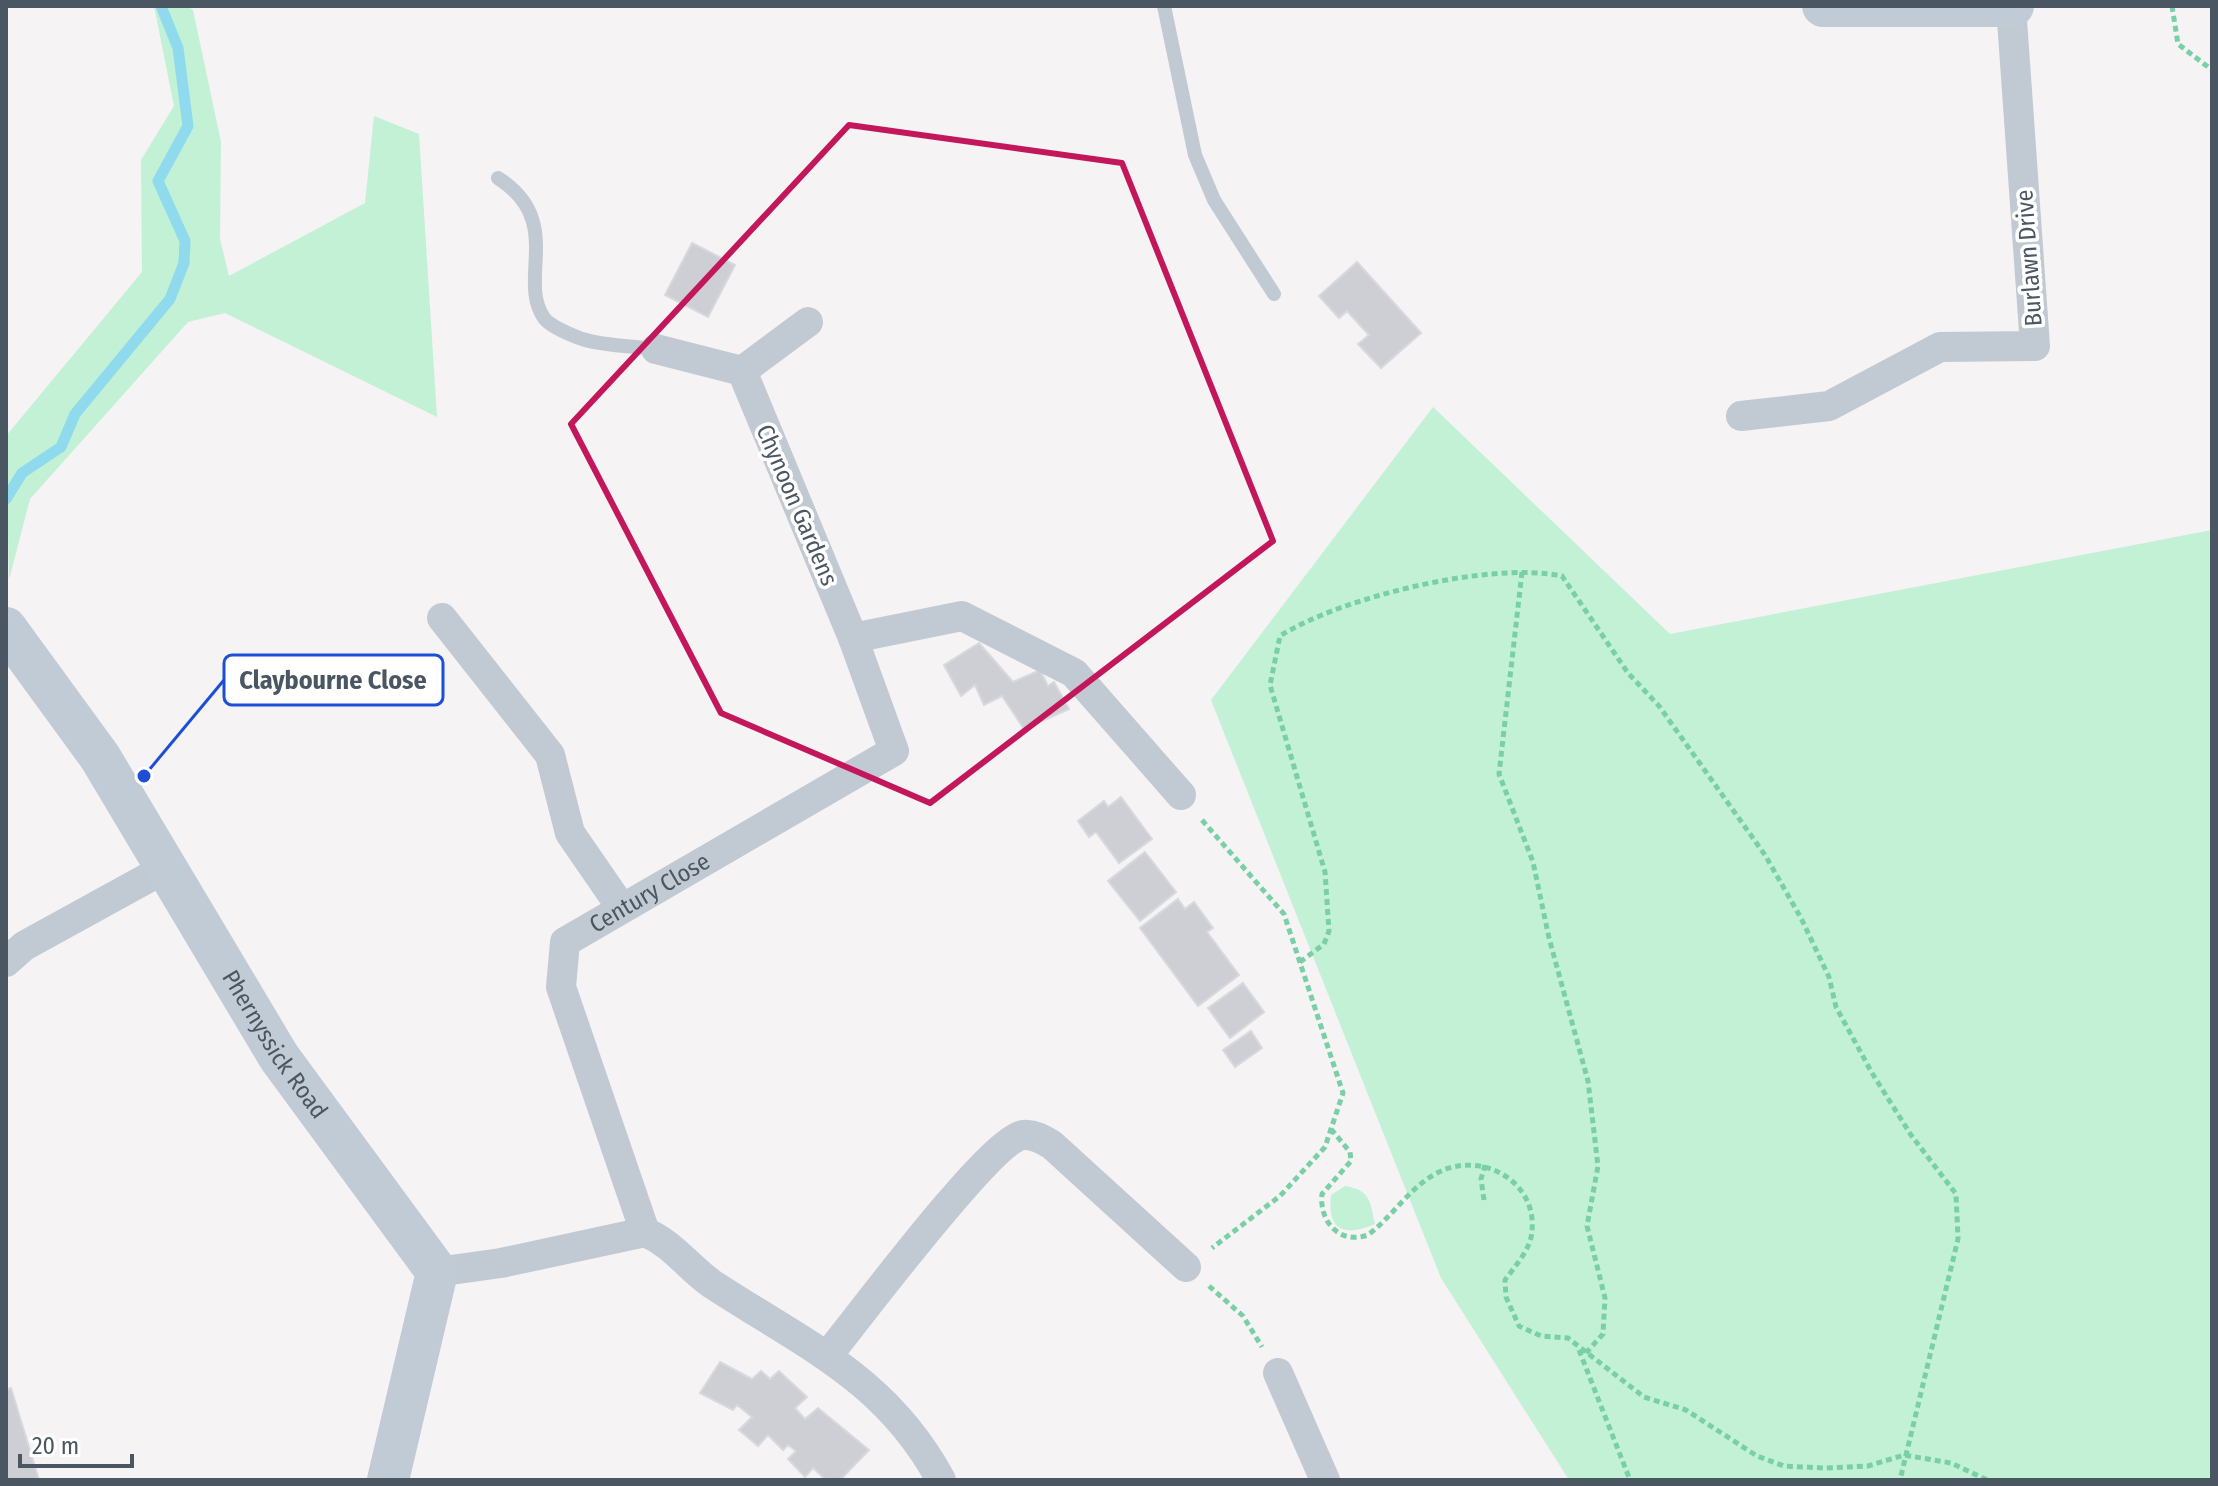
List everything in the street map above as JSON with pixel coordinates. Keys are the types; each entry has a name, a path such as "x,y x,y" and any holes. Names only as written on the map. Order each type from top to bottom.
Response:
{"street":[{"path":"1823,6 2012,6"},
{"name":"Burlawn Drive","path":"1741,416 1829,406 1940,347 2035,346 2012,6"},
{"path":"656,349 742,371 808,322"},
{"name":"Chynoon Gardens","path":"742,371 853,638"},
{"path":"853,638 962,616 1074,673 1181,795"},
{"path":"442,618 550,755 570,833 621,907"},
{"name":"Phernyssick Road","path":"6,628 100,757 164,869 279,1057 437,1272"},
{"name":"Century Close","path":"645,1232 561,987 565,942 894,751 853,638"},
{"path":"6,962 24,946 164,869"},
{"path":"827,1356 986,1162 1021,1135 1037,1136 1052,1145 1186,1267"},
{"path":"388,1480 437,1272 501,1263 645,1232 665,1240 708,1281 827,1356 868,1386 916,1435 941,1480"},
{"path":"1278,1373 1325,1480"}],"lane":[{"path":"1164,6 1195,155 1214,200 1274,294"},
{"path":"498,178 517,190 534,225 536,302 546,321 582,339 656,349"}],"path":[{"path":"2172,6 2178,44 2212,70"},
{"path":"1300,962 1324,944 1329,931 1325,872 1270,685 1280,636 1304,620 1348,604 1472,578 1522,572 1562,576 1628,673 1659,706 1727,797 1801,918 1829,977 1836,1007 1872,1073 1911,1135 1956,1194 1958,1239 1900,1480"},
{"path":"1522,572 1499,774 1533,862 1549,938 1588,1081 1598,1166 1587,1226 1605,1298 1603,1334 1586,1353"},
{"path":"1181,795 1284,914 1343,1093 1325,1147 1280,1196 1186,1267 1243,1316 1278,1373"},
{"path":"1331,1129 1350,1152 1351,1161 1329,1182 1322,1194 1322,1215 1329,1226 1347,1236 1368,1235 1436,1173 1470,1165 1485,1165 1520,1187 1532,1216 1529,1244 1505,1280 1512,1313 1519,1326 1541,1336 1568,1338 1644,1397 1686,1410 1757,1456 1784,1466 1868,1466 1904,1455 1951,1463 1987,1480"},
{"path":"1484,1200 1481,1179 1485,1165"},
{"path":"1576,1346 1588,1367 1601,1411 1630,1480"}],"highlighted area":[{"path":"849,125 1122,163 1273,541 930,803 721,713 571,424"}],"green space":[{"path":"154,6 186,6 193,10 221,142 220,239 229,276 365,203 374,116 419,134 437,417 225,313 188,322 30,499 9,580 6,436 142,272 141,160 174,106"},
{"path":"1433,407 1670,634 2212,530 2212,1480 1569,1480 1441,1278 1211,700"},
{"path":"1345,1186 1365,1194 1375,1224 1346,1230 1335,1223 1330,1207 1331,1195"}],"building":[{"path":"692,243 735,265 708,317 665,295"},
{"path":"1357,262 1421,333 1381,368 1358,344 1369,335 1347,311 1339,318 1319,296"},
{"path":"979,643 1013,682 1040,670 1048,686 1054,682 1069,709 1024,729 1002,696 984,705 975,685 961,696 944,665"},
{"path":"1121,797 1152,839 1119,863 1096,832 1089,837 1078,821 1104,801 1108,807"},
{"path":"1145,852 1176,892 1140,921 1108,881"},
{"path":"1178,899 1185,909 1194,902 1213,928 1207,932 1239,975 1198,1006 1140,928"},
{"path":"1243,983 1264,1012 1230,1038 1208,1008"},
{"path":"1251,1031 1262,1048 1235,1067 1223,1050"},
{"path":"720,1362 752,1379 761,1371 770,1379 779,1371 807,1397 795,1408 805,1419 818,1408 869,1450 840,1480 826,1480 813,1468 805,1477 788,1459 796,1451 788,1445 783,1450 768,1435 758,1446 739,1430 752,1417 737,1405 733,1410 700,1393"},
{"path":"11,1388 39,1480 6,1480 6,1390"}],"waterway":[{"path":"6,499 22,473 61,447 75,414 170,299 184,263 185,241 158,181 188,126 178,48 161,6"}],"place":[{"name":"Claybourne Close","path":"144,776"}]}
